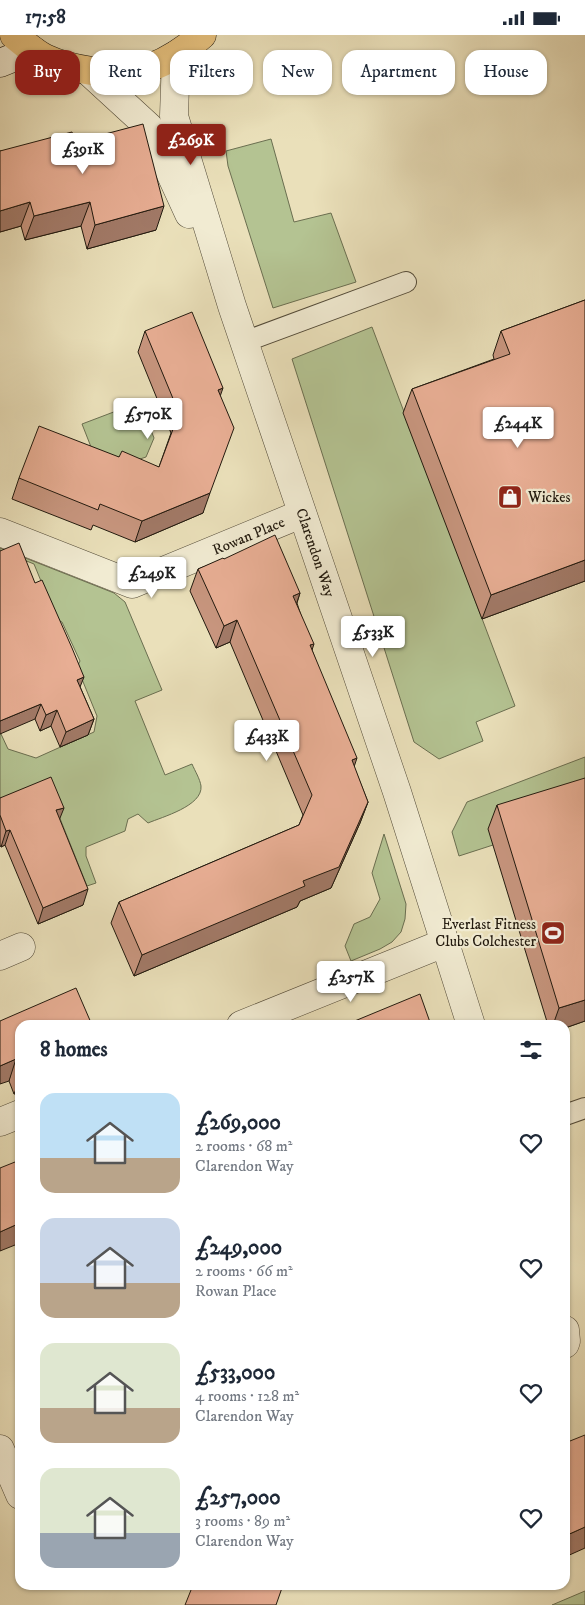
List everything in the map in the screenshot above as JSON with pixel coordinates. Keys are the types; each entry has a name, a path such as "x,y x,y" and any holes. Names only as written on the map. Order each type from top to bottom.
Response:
{"main road":[{"path":"182,50 202,35"},
{"path":"23,42 46,58 88,71 120,73 138,71 170,58"}],"street":[{"path":"0,63 23,42"},
{"name":"Clarendon Way","path":"88,71 149,127 232,306"},
{"name":"Clarendon Way","path":"175,95 174,116 232,306 301,514 397,792 469,1020"},
{"name":"Rowan Place","path":"0,532 132,584 301,514"},
{"path":"254,1020 444,943"},
{"path":"0,1122 15,1116"},
{"path":"0,1449 15,1484"}],"lane":[{"path":"244,342 406,282"},
{"path":"570,1113 585,1108"}],"green space":[{"path":"271,139 294,222 331,213 356,282 273,308 228,166 226,151"},
{"path":"372,327 515,706 476,722 483,741 439,759 414,742 292,359"},
{"path":"140,402 154,438 146,457 128,463 93,452 82,424"},
{"path":"0,548 114,593 125,602 162,690 135,701 165,775 192,764 199,778 200,793 189,805 148,823 138,814 128,819 125,831 86,847 86,856 96,883 87,886 49,791 0,811 0,734 8,749 36,758 94,732 97,716 77,667 80,661 62,622 57,620 34,564 19,558 0,564"},
{"path":"585,757 585,800 493,845 459,856 452,832 467,802"},
{"path":"384,834 406,904 405,919 401,932 392,942 351,961 345,946 354,924 370,917 380,899 372,873"},
{"path":"585,1591 585,1605 552,1605"}],"building":[{"path":"143,124 164,206 95,225 90,202 34,216 30,202 0,211 0,151 72,132 75,142"},
{"name":"Wickes","path":"585,300 585,560 491,595 412,389 510,354 501,331"},
{"path":"192,312 223,388 218,390 234,428 210,493 142,521 100,504 98,510 19,478 39,426 119,457 122,451 159,467 179,413 145,331"},
{"path":"275,535 300,593 293,596 314,644 310,645 357,758 352,760 368,802 339,867 303,881 305,886 142,955 119,902 299,825 312,795 237,620 224,626 198,569"},
{"path":"19,543 35,583 42,580 84,677 77,680 94,719 66,732 57,710 46,715 41,704 0,721 0,551"},
{"path":"51,777 64,808 56,810 88,889 43,908 10,830 6,831 0,815 0,798"},
{"name":"Everlast Fitness Clubs Colchester","path":"585,778 585,1000 559,1008 497,805"},
{"path":"76,988 90,1020 15,1020 15,1059 0,1066 0,1021"},
{"path":"420,994 429,1020 357,1020"},
{"path":"15,1162 15,1225 0,1232 0,1168"},
{"path":"585,1435 585,1527 570,1534 570,1441"},
{"path":"191,1590 281,1590 276,1605 185,1605"}],"place":[{"name":"Wickes","path":"510,497"},
{"name":"Everlast Fitness Clubs Colchester","path":"553,933"}]}
